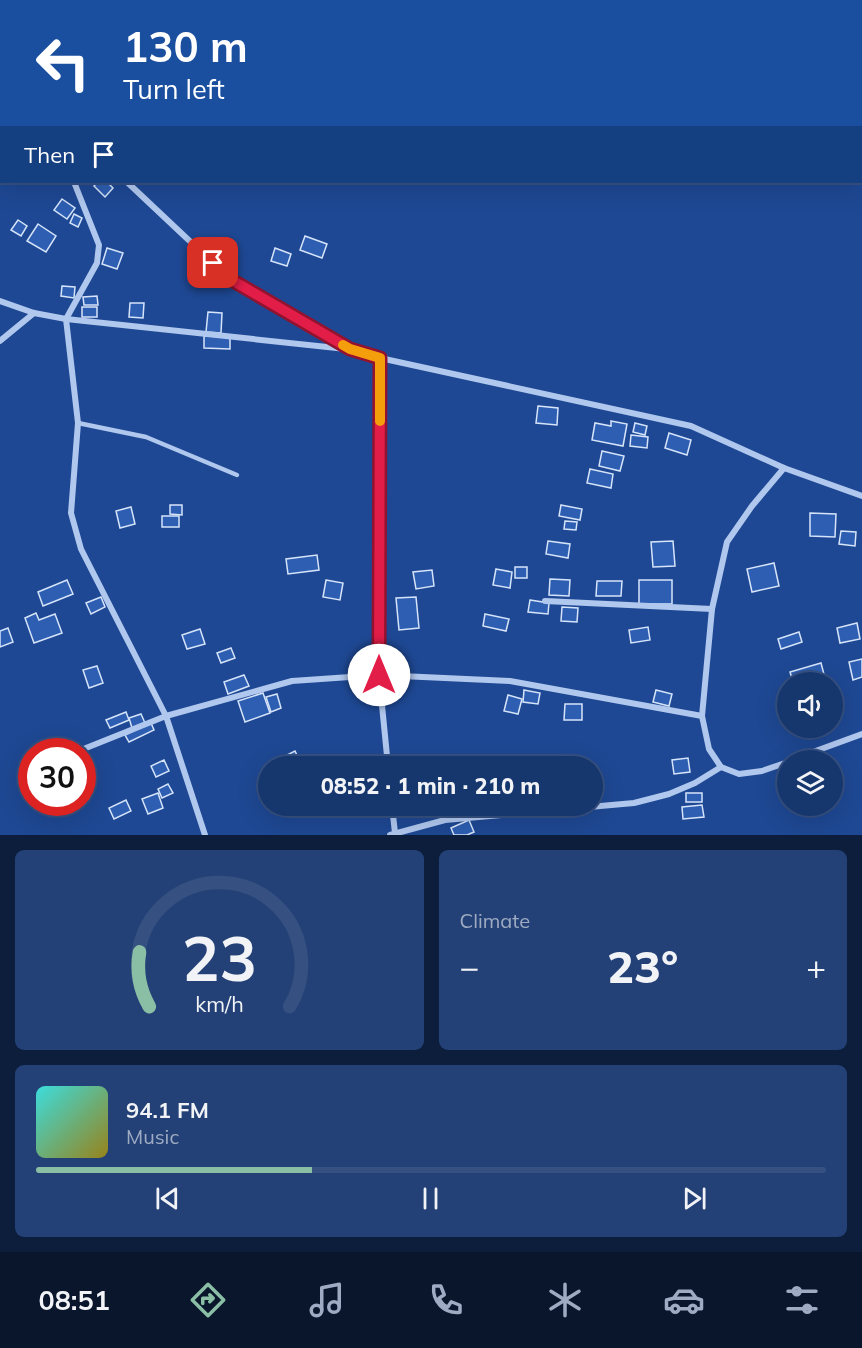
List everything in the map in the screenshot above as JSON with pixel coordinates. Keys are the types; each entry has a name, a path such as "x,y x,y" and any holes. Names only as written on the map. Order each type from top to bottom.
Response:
{"street":[{"path":"74,183 99,245 97,263 66,319 78,423 71,513 81,549 166,716 204,835"},
{"path":"128,183 230,279 350,349"},
{"path":"0,301 34,313 66,319 350,349 380,358 691,426 784,468 862,496"},
{"path":"0,341 34,313"},
{"path":"380,358 379,675 387,756"},
{"path":"777,765 762,771 739,774 721,767 709,749 702,716 712,609 727,542 752,506 784,468"},
{"path":"545,601 712,609"},
{"path":"96,744 166,716 292,681 379,675 510,681 702,716"},
{"path":"820,750 862,735"},
{"path":"392,816 393,834 453,819 634,803 669,795 721,767"}],"lane":[{"path":"78,423 146,437 237,475"}],"building":[{"path":"97,183 108,183 113,188 105,197 94,186"},
{"path":"62,199 75,208 67,219 54,210"},
{"path":"74,214 82,218 78,227 70,223"},
{"path":"18,220 27,226 21,236 11,230"},
{"path":"38,224 56,236 46,252 27,241"},
{"path":"305,236 327,244 322,258 300,250"},
{"path":"107,248 123,253 117,269 102,264"},
{"path":"275,248 291,254 287,266 271,261"},
{"path":"62,286 75,287 74,298 61,296"},
{"path":"97,296 98,305 84,305 83,297"},
{"path":"130,303 144,303 143,318 129,317"},
{"path":"82,307 97,307 97,317 82,317"},
{"path":"208,312 222,313 221,333 206,332"},
{"path":"204,336 230,337 230,349 204,348"},
{"path":"538,406 558,408 557,425 536,423"},
{"path":"611,421 627,424 623,446 592,440 595,423 611,426"},
{"path":"635,423 647,426 645,435 633,432"},
{"path":"669,433 691,440 687,455 665,448"},
{"path":"631,435 648,437 647,448 630,446"},
{"path":"602,451 624,456 620,471 599,466"},
{"path":"590,469 613,474 611,488 587,483"},
{"path":"170,505 182,505 182,515 170,514"},
{"path":"561,505 582,509 580,520 559,516"},
{"path":"131,507 135,524 120,528 116,511"},
{"path":"810,513 836,514 835,537 810,536"},
{"path":"162,516 179,516 179,527 162,527"},
{"path":"565,521 577,522 576,530 564,529"},
{"path":"841,531 856,532 855,546 839,544"},
{"path":"548,541 570,544 568,558 546,554"},
{"path":"673,541 675,566 653,567 651,542"},
{"path":"317,555 319,570 288,574 286,559"},
{"path":"774,563 779,586 752,592 747,569"},
{"path":"515,567 527,567 527,578 515,578"},
{"path":"496,569 512,572 510,588 493,585"},
{"path":"432,570 434,586 416,589 413,572"},
{"path":"550,579 570,580 569,596 549,595"},
{"path":"67,580 73,594 43,606 38,592"},
{"path":"326,580 343,583 340,600 323,597"},
{"path":"639,580 672,580 672,604 639,604"},
{"path":"597,581 622,581 621,596 596,596"},
{"path":"101,597 105,607 91,614 86,603"},
{"path":"416,597 419,628 399,630 396,598"},
{"path":"530,600 549,603 548,614 528,612"},
{"path":"562,607 578,608 577,622 561,621"},
{"path":"36,613 39,620 55,614 62,633 34,643 25,618"},
{"path":"485,614 509,619 506,631 483,626"},
{"path":"857,623 860,639 840,643 837,628"},
{"path":"648,627 650,640 631,643 629,630"},
{"path":"8,628 13,642 0,647 0,631"},
{"path":"200,629 205,644 187,649 182,635"},
{"path":"799,632 802,642 781,649 778,639"},
{"path":"231,648 235,658 221,663 217,653"},
{"path":"862,659 862,677 853,680 849,662"},
{"path":"821,663 823,672 790,672"},
{"path":"97,666 103,683 89,688 83,670"},
{"path":"244,675 249,686 228,694 224,682"},
{"path":"524,690 540,693 538,704 523,702"},
{"path":"656,690 672,694 669,706 653,702"},
{"path":"263,693 270,713 245,722 238,701"},
{"path":"277,694 281,708 271,712 266,697"},
{"path":"508,695 522,699 518,714 504,711"},
{"path":"565,704 582,704 582,720 564,720"},
{"path":"126,712 129,720 110,728 106,720"},
{"path":"141,714 145,723 132,728 129,718"},
{"path":"151,723 154,730 129,742 125,735"},
{"path":"295,751 297,756 285,756"},
{"path":"688,758 690,772 674,774 672,760"},
{"path":"164,760 169,771 156,777 151,766"},
{"path":"168,784 173,793 162,798 158,789"},
{"path":"158,793 163,808 148,814 142,799"},
{"path":"686,793 702,793 702,802 686,802"},
{"path":"126,800 131,811 114,819 109,808"},
{"path":"702,805 704,817 683,819 682,807"},
{"path":"469,820 474,832 467,835 454,835 451,828"}],"slow traffic":[{"path":"343,345 380,358 380,421"}],"route":[{"path":"213,263 230,279 350,349 380,358 379,675"}]}
